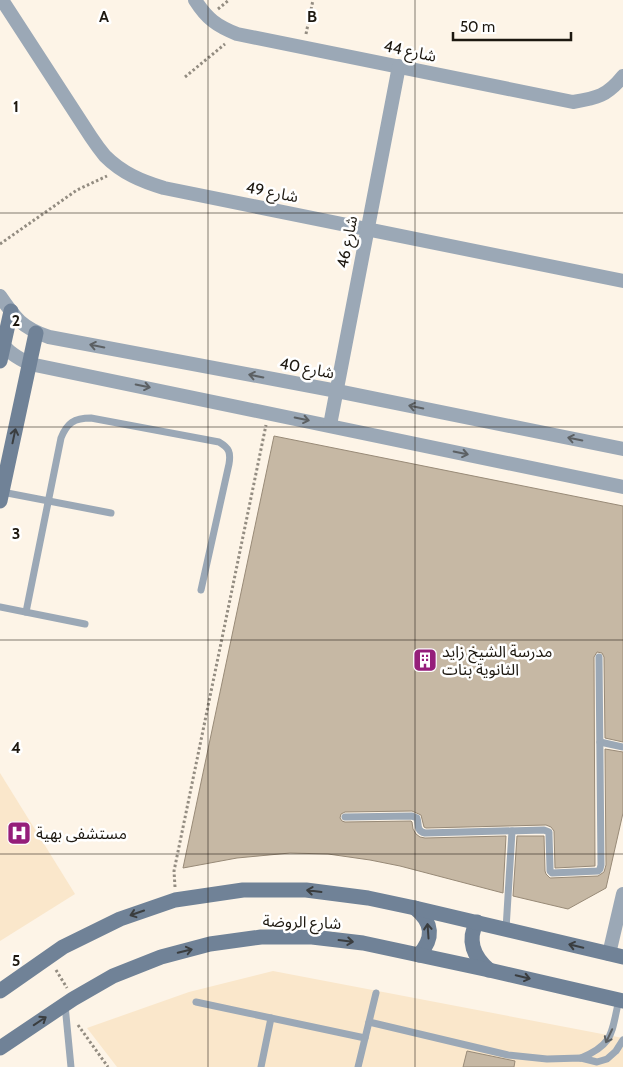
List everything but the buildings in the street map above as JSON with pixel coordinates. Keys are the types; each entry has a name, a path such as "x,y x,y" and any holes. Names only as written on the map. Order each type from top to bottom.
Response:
{"street":[{"name":"شارع 49","path":"2,0 104,155 122,170 142,181 164,188 623,281"},
{"name":"شارع 44","path":"195,0 208,18 222,28 237,34 573,102 594,98 614,88 623,76"},
{"name":"شارع 46","path":"330,425 399,66"},
{"name":"شارع 40","path":"0,296 18,320 26,327 36,333 58,339 337,391 623,449"},
{"path":"0,361 2,343 11,311"},
{"path":"1,496 36,333"},
{"path":"2,343 10,353 30,364 623,487"},
{"name":"شارع الروضة","path":"0,990 63,947 120,919 175,900 243,890 306,890 368,898 616,955"},
{"path":"616,955 623,894"},
{"path":"416,908 424,915 429,925 430,936 426,947 419,955"},
{"path":"477,922 473,929 473,947 476,956 489,970"},
{"name":"شارع الروضة","path":"0,1048 69,1002 113,976 161,957 210,944 261,938 321,938 363,943 621,1001"}],"lane":[{"path":"26,612 61,438 65,429 72,422 81,418 91,418 219,442 227,447 230,455 201,590"},
{"path":"1,496 48,501 111,513"},
{"path":"0,607 85,624"},
{"path":"345,817 412,816 416,818 420,831 425,833 544,830 549,832 550,871 552,873 595,872 600,869 599,657"},
{"path":"600,742 623,747"},
{"path":"506,929 512,830"},
{"path":"358,1067 376,993"},
{"path":"581,1058 595,1052 610,1038 621,1001"},
{"path":"69,1002 71,1067"},
{"path":"196,1002 365,1038"},
{"path":"261,1067 271,1018"},
{"path":"369,1022 508,1055 547,1059 581,1058 597,1062 607,1059 616,1051 623,1040"}],"path":[{"path":"308,0 312,5"},
{"path":"303,46 313,0"},
{"path":"185,77 237,34"},
{"path":"0,244 77,190 122,170"},
{"path":"175,900 174,871 268,412"},
{"path":"49,957 69,1002 108,1067"}],"shaded area":[{"name":"مستشفى بهية","path":"0,773 75,894 0,941"},
{"path":"273,971 623,1038 623,1067 117,1067 87,1028 189,992"}],"place":[{"name":"مدرسة الشيخ زايد الثانوية بنات","path":"425,660"},
{"name":"مستشفى بهية","path":"19,833"}]}
